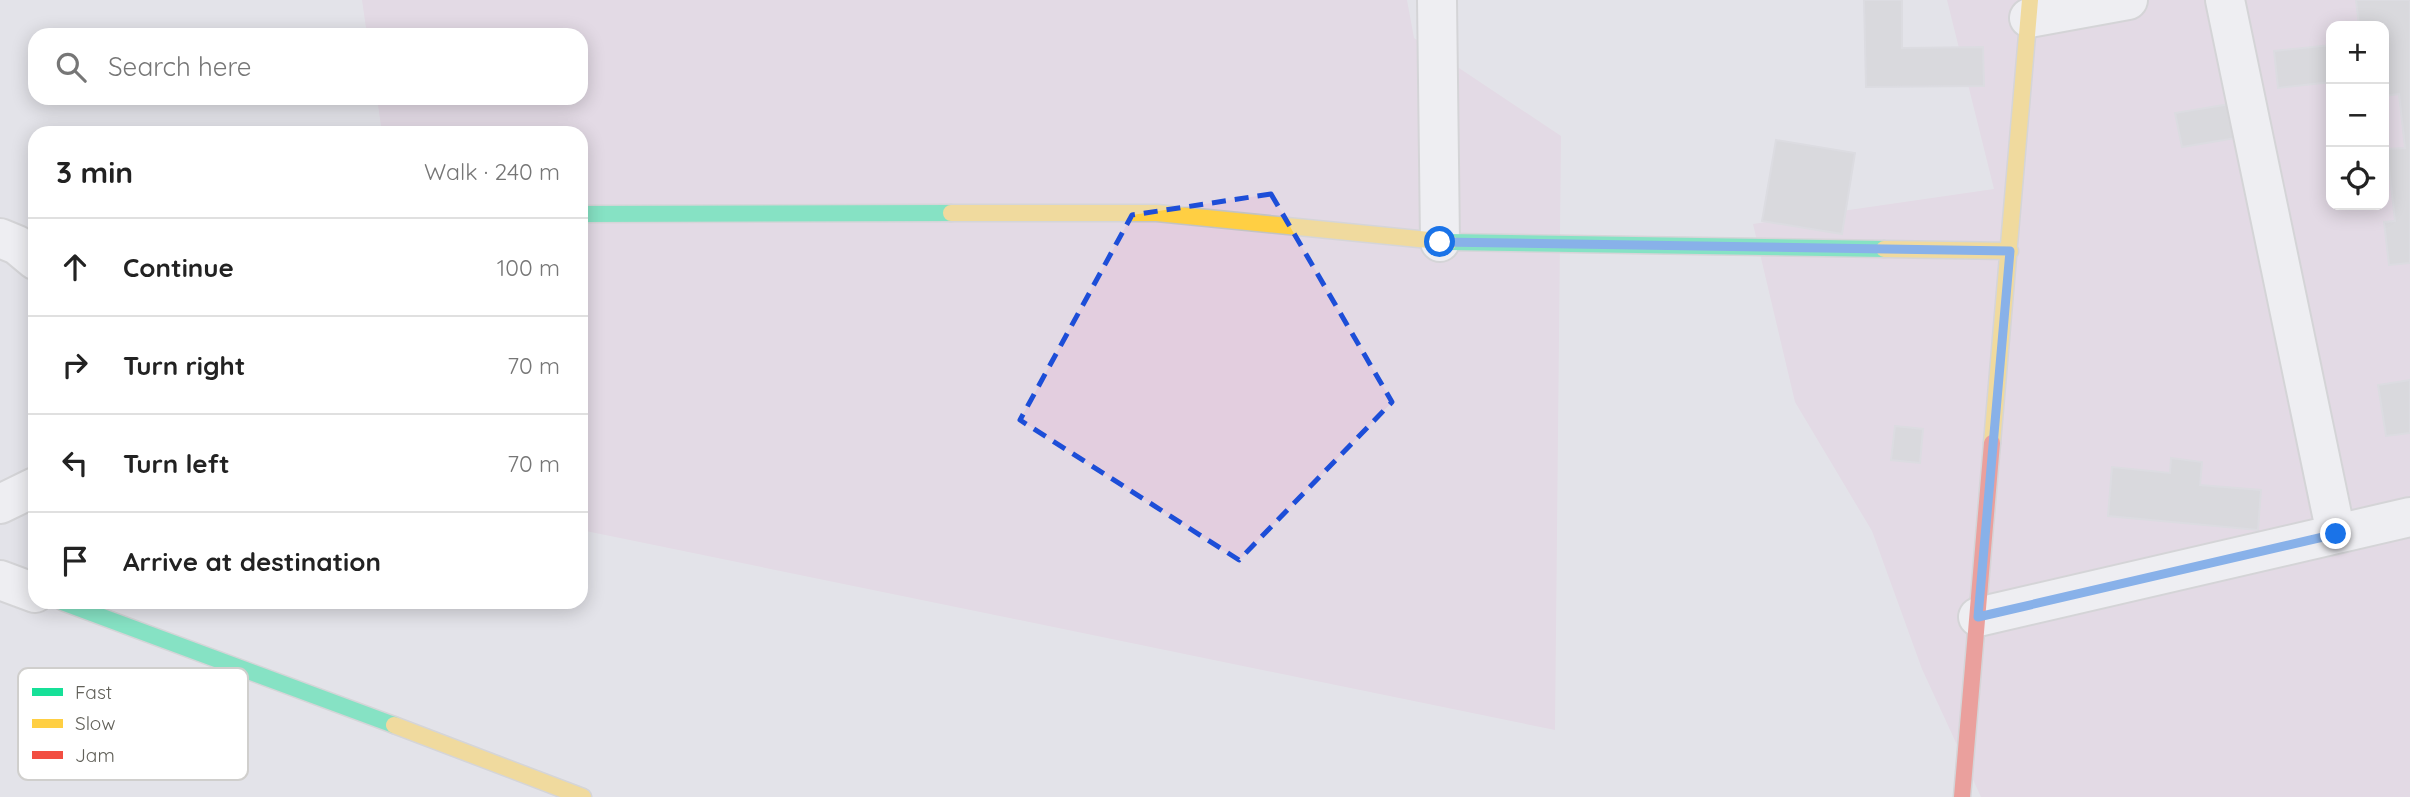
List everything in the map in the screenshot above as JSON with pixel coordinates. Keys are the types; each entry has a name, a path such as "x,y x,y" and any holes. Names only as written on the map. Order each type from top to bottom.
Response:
{"street":[{"path":"1437,0 1440,242"},
{"path":"1962,797 2030,9 2128,0"},
{"path":"2225,0 2336,534"},
{"path":"588,214 1157,214 1440,242 2010,251"},
{"path":"0,238 17,245 28,254"},
{"path":"0,504 28,490"},
{"path":"1978,617 2410,517"},
{"path":"0,580 28,590"},
{"path":"82,609 242,668"},
{"path":"248,670 583,797"}],"highlighted area":[{"path":"1271,194 1392,402 1239,560 1020,420 1132,215"}],"shaded area":[{"path":"362,0 1407,0 1414,38 1561,136 1555,730 588,531 588,126 381,126 378,105 588,105 588,28 366,28"},
{"path":"1947,0 2406,0 2410,47 2410,797 1981,797 1922,669 1872,531 1795,402 1753,224 1994,189"}],"building":[{"path":"1864,0 1902,0 1902,48 1983,47 1984,86 1866,87"},
{"path":"2356,0 2410,0 2410,263 2389,265 2384,222 2395,221 2389,149 2405,148 2399,94 2389,95 2389,21 2358,21"},
{"path":"2326,46 2326,83 2278,88 2274,51"},
{"path":"2230,104 2236,138 2182,147 2175,113"},
{"path":"1776,140 1855,153 1842,234 1762,221"},
{"path":"2410,380 2410,433 2386,436 2378,385"},
{"path":"1895,426 1923,429 1920,463 1891,460"},
{"path":"2171,458 2202,462 2200,485 2261,490 2258,530 2108,516 2112,467 2170,473"}],"traffic: fast":[{"path":"588,214 951,213"},
{"path":"1449,242 1884,249"},
{"path":"81,609 240,668"},
{"path":"248,671 394,725"}],"traffic: slow":[{"path":"1992,443 2030,0"},
{"path":"951,213 1157,213 1449,242"},
{"path":"1884,249 2010,251"},
{"path":"394,725 583,797"}],"traffic: jam":[{"path":"1962,797 1992,443"}],"route":[{"path":"1440,242 2010,251 1978,617 2336,534"}]}
